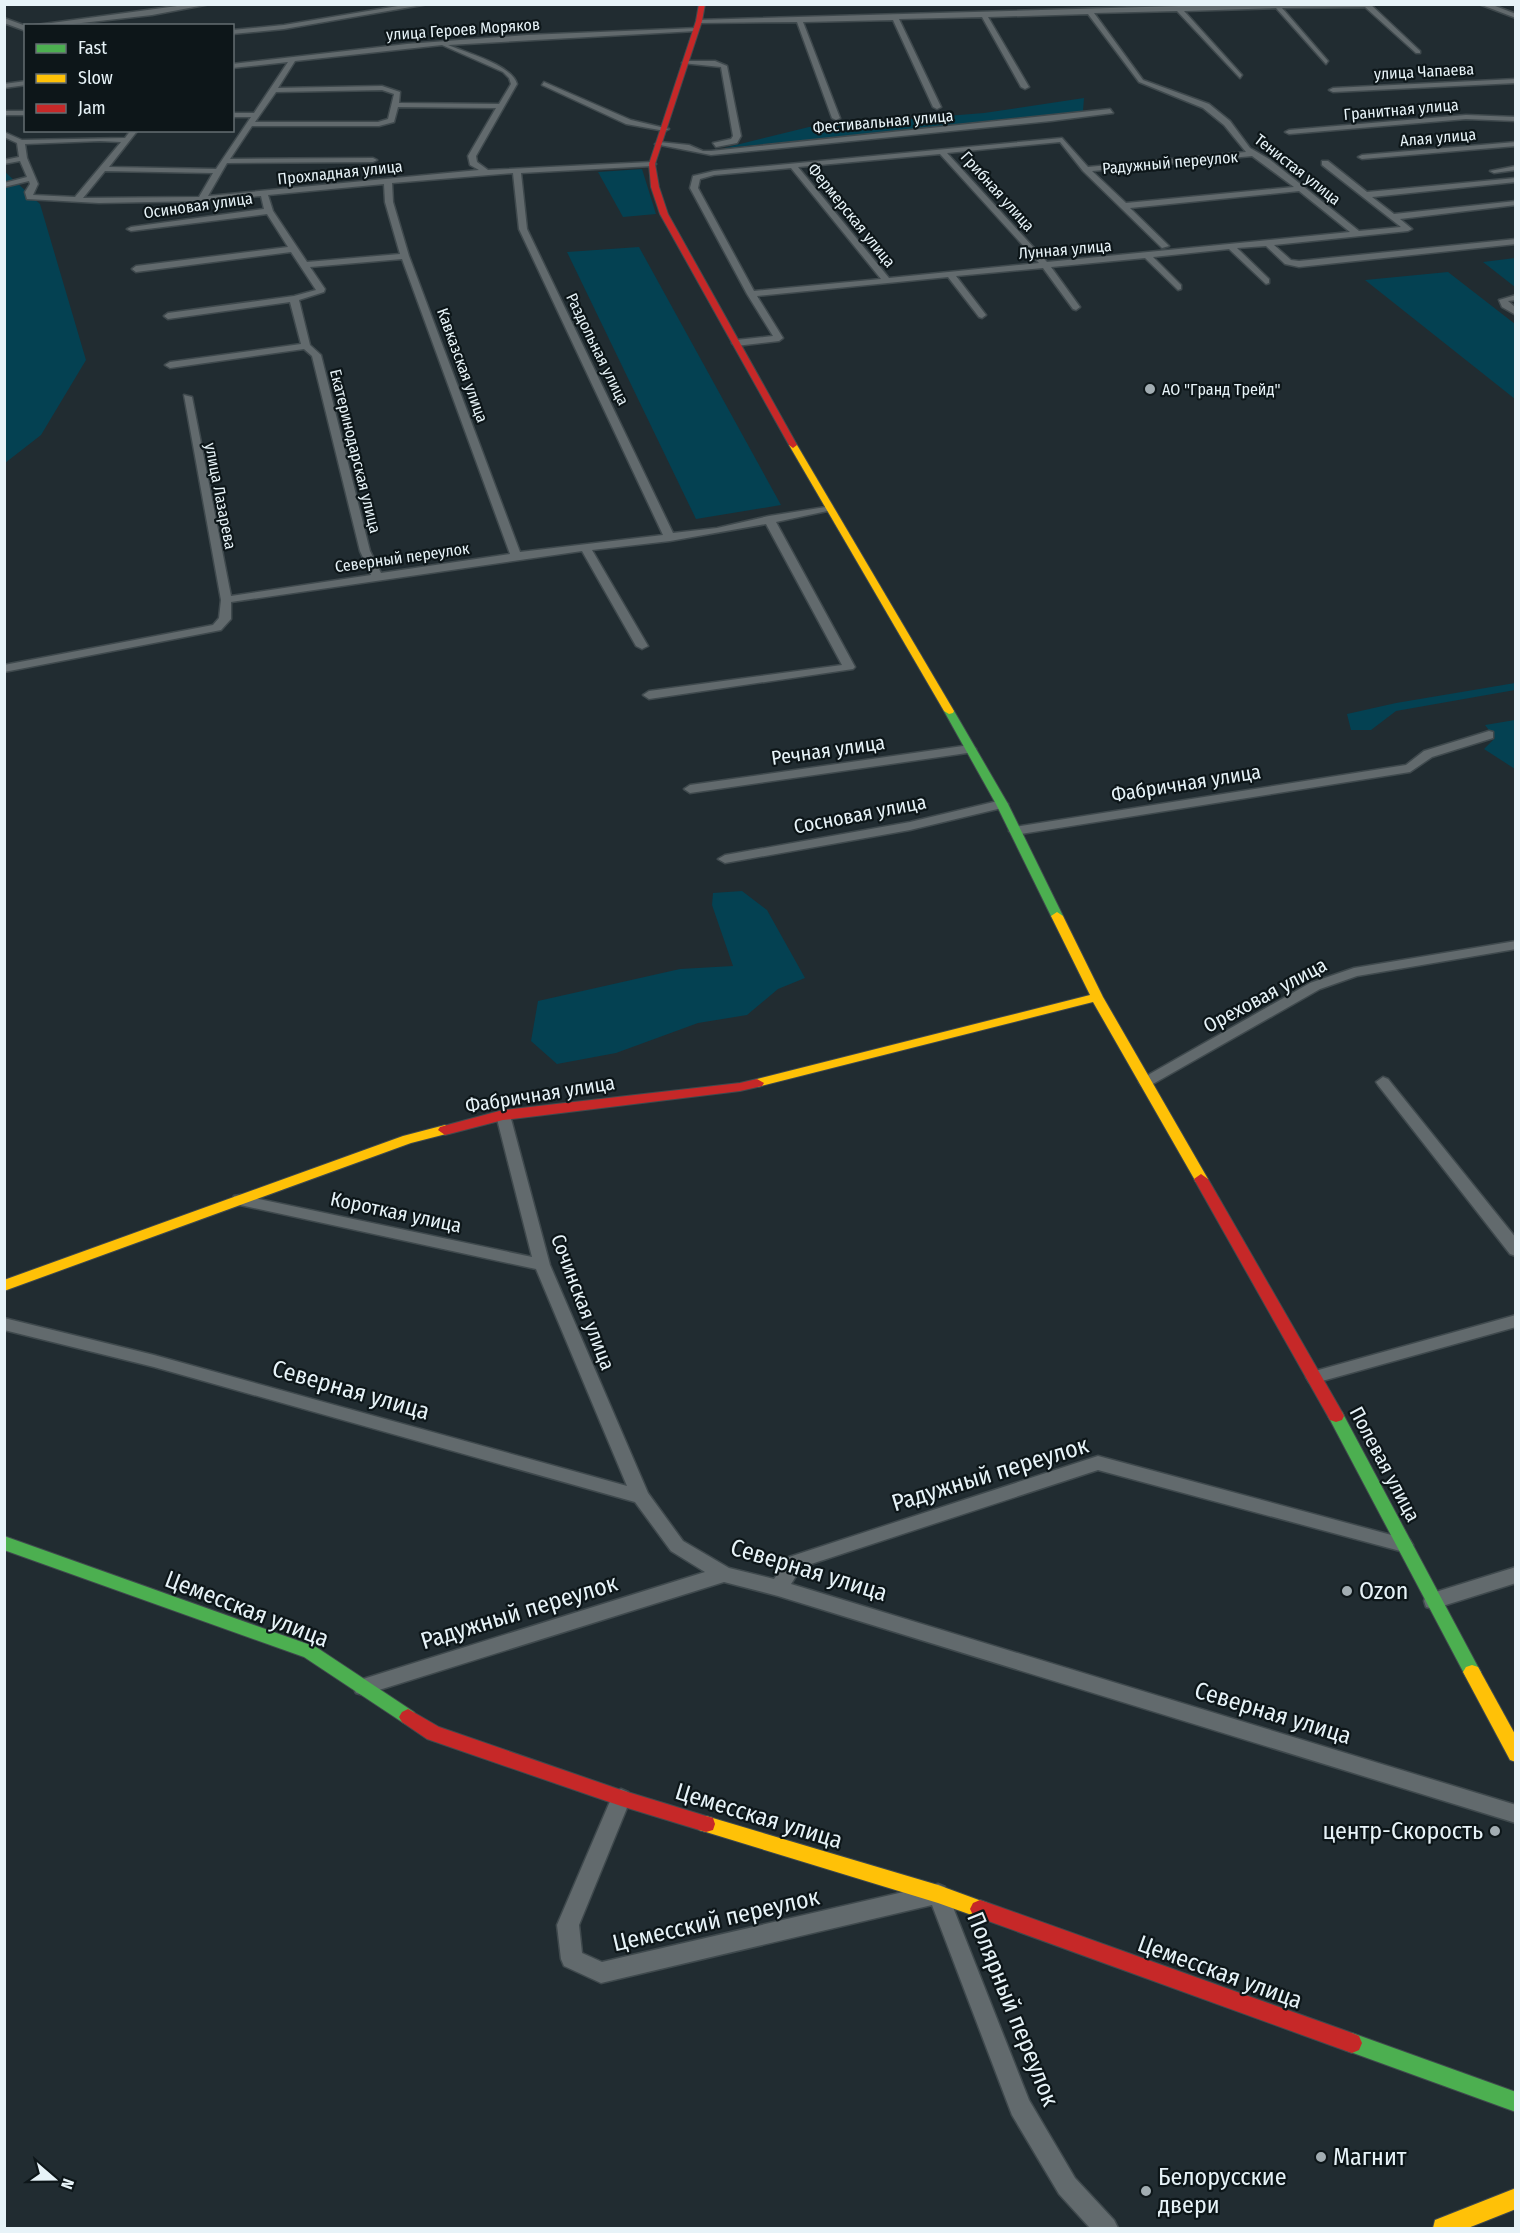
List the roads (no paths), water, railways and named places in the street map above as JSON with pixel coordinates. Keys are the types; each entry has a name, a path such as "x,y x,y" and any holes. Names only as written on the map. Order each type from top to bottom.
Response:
{"main road":[{"path":"652,164 698,25 702,4"},
{"name":"Полевая улица","path":"652,164 655,187 664,214 828,508 919,659 1002,804 1097,998 1315,1377 1515,1754"},
{"name":"Фабричная улица","path":"4,1286 408,1139 503,1115 740,1087 1097,998"},
{"name":"Цемесская улица","path":"4,1544 310,1652 433,1733 621,1798 938,1894 1515,2102"},
{"path":"1443,2229 1515,2198"}],"street":[{"path":"50,24 152,13 207,4"},
{"path":"234,32 284,27 425,4"},
{"path":"1482,4 1515,16"},
{"path":"1367,5 1418,52"},
{"name":"улица Героев Моряков","path":"234,66 407,46 698,25 1178,8 1367,5"},
{"path":"1277,6 1326,62"},
{"path":"1178,8 1240,76"},
{"name":"Тенистая улица","path":"1089,11 1141,81 1196,100 1227,123 1240,143 1253,154 1266,161 1359,236"},
{"path":"984,15 1024,87"},
{"path":"896,19 937,107"},
{"path":"4,20 24,27"},
{"path":"800,22 836,118"},
{"path":"441,45 505,71 512,77 514,84 472,156 473,163 486,172"},
{"path":"202,199 217,171 275,90 292,59"},
{"path":"685,63 715,63 724,66 737,136 734,141 726,143 689,147"},
{"name":"улица Чапаева","path":"1333,90 1515,81"},
{"path":"4,86 24,83"},
{"path":"544,84 629,122 665,129"},
{"path":"251,124 379,124 391,120 397,105 398,93 382,88 275,90"},
{"path":"397,105 502,106"},
{"name":"Фестивальная улица","path":"659,144 689,147 702,153 711,153 1110,111"},
{"path":"4,113 24,113"},
{"path":"234,115 255,115"},
{"name":"Гранитная улица","path":"1289,132 1466,117 1515,118"},
{"path":"1051,119 1066,137 1062,140 1086,170 1165,246"},
{"path":"78,199 133,132"},
{"path":"4,134 21,142 127,140"},
{"name":"Фестивальная улица","path":"752,294 694,188 696,178 714,173 1062,140"},
{"path":"21,142 23,158 34,184 30,194"},
{"name":"Алая улица","path":"1362,157 1515,144"},
{"name":"Грибная улица","path":"942,152 1045,265 1076,307"},
{"name":"Радужный переулок","path":"1086,170 1253,154"},
{"path":"4,162 23,158"},
{"name":"Прохладная улица","path":"224,161 373,160"},
{"path":"1325,163 1392,216 1515,203"},
{"name":"Прохладная улица","path":"4,186 30,194 78,199 202,199 486,172 652,164"},
{"name":"Фермерская улица","path":"793,166 888,282"},
{"path":"1494,171 1515,168"},
{"path":"105,169 217,171"},
{"name":"Раздольная улица","path":"518,170 516,176 523,230 670,538"},
{"path":"4,186 31,178"},
{"path":"1365,195 1515,180"},
{"name":"Кавказская улица","path":"388,183 388,202 405,256 516,556"},
{"path":"1123,206 1298,189"},
{"path":"168,316 318,294 321,289 269,211 264,194"},
{"name":"Осиновая улица","path":"131,230 269,211"},
{"name":"Лунная улица","path":"752,294 1359,236 1408,229 1392,216"},
{"path":"1269,244 1288,262 1299,264 1515,241"},
{"path":"1231,247 1266,281"},
{"path":"136,269 293,249"},
{"path":"305,265 405,256"},
{"path":"1148,256 1178,286"},
{"path":"951,276 982,315"},
{"path":"736,343 779,338 752,294"},
{"path":"1515,297 1503,300 1505,305 1515,312"},
{"name":"Екатеринодарская улица","path":"294,299 306,346 316,355 343,454 365,551 378,577"},
{"path":"170,365 306,346"},
{"name":"улица Лазарева","path":"187,398 226,600"},
{"name":"Северный переулок","path":"226,600 516,556 670,538 828,508"},
{"path":"649,695 849,667 769,519"},
{"path":"586,549 642,646"},
{"path":"4,669 217,628 225,619 226,600"},
{"name":"Фабричная улица","path":"1016,831 1410,768 1428,754 1489,735"},
{"name":"Речная улица","path":"690,789 970,749"},
{"name":"Сосновая улица","path":"725,859 910,826 1002,804"},
{"name":"Ореховая улица","path":"1146,1082 1315,986 1344,976 1515,945"},
{"path":"1383,1082 1515,1250"},
{"name":"Сочинская улица","path":"503,1115 542,1265 641,1497"},
{"name":"Короткая улица","path":"240,1200 542,1265"},
{"path":"1315,1377 1515,1321"},
{"name":"Северная улица","path":"4,1324 154,1361 641,1497 677,1546 724,1574 778,1588 1515,1814"},
{"name":"Радужный переулок","path":"778,1588 796,1562 1098,1463 1404,1545"},
{"name":"Радужный переулок","path":"363,1687 724,1574"},
{"path":"1433,1601 1515,1575"},
{"name":"Цемесский переулок","path":"621,1798 568,1925 572,1959 601,1973 938,1894"},
{"name":"Полярный переулок","path":"938,1894 1020,2107 1067,2186 1106,2229"}],"place":[{"name":"АО \"Гранд Трейд\"","path":"1150,389"},
{"name":"Ozon","path":"1347,1591"},
{"name":"центр-Скорость","path":"1495,1831"},
{"name":"Магнит","path":"1321,2157"},
{"name":"Белорусские двери","path":"1146,2191"}]}
